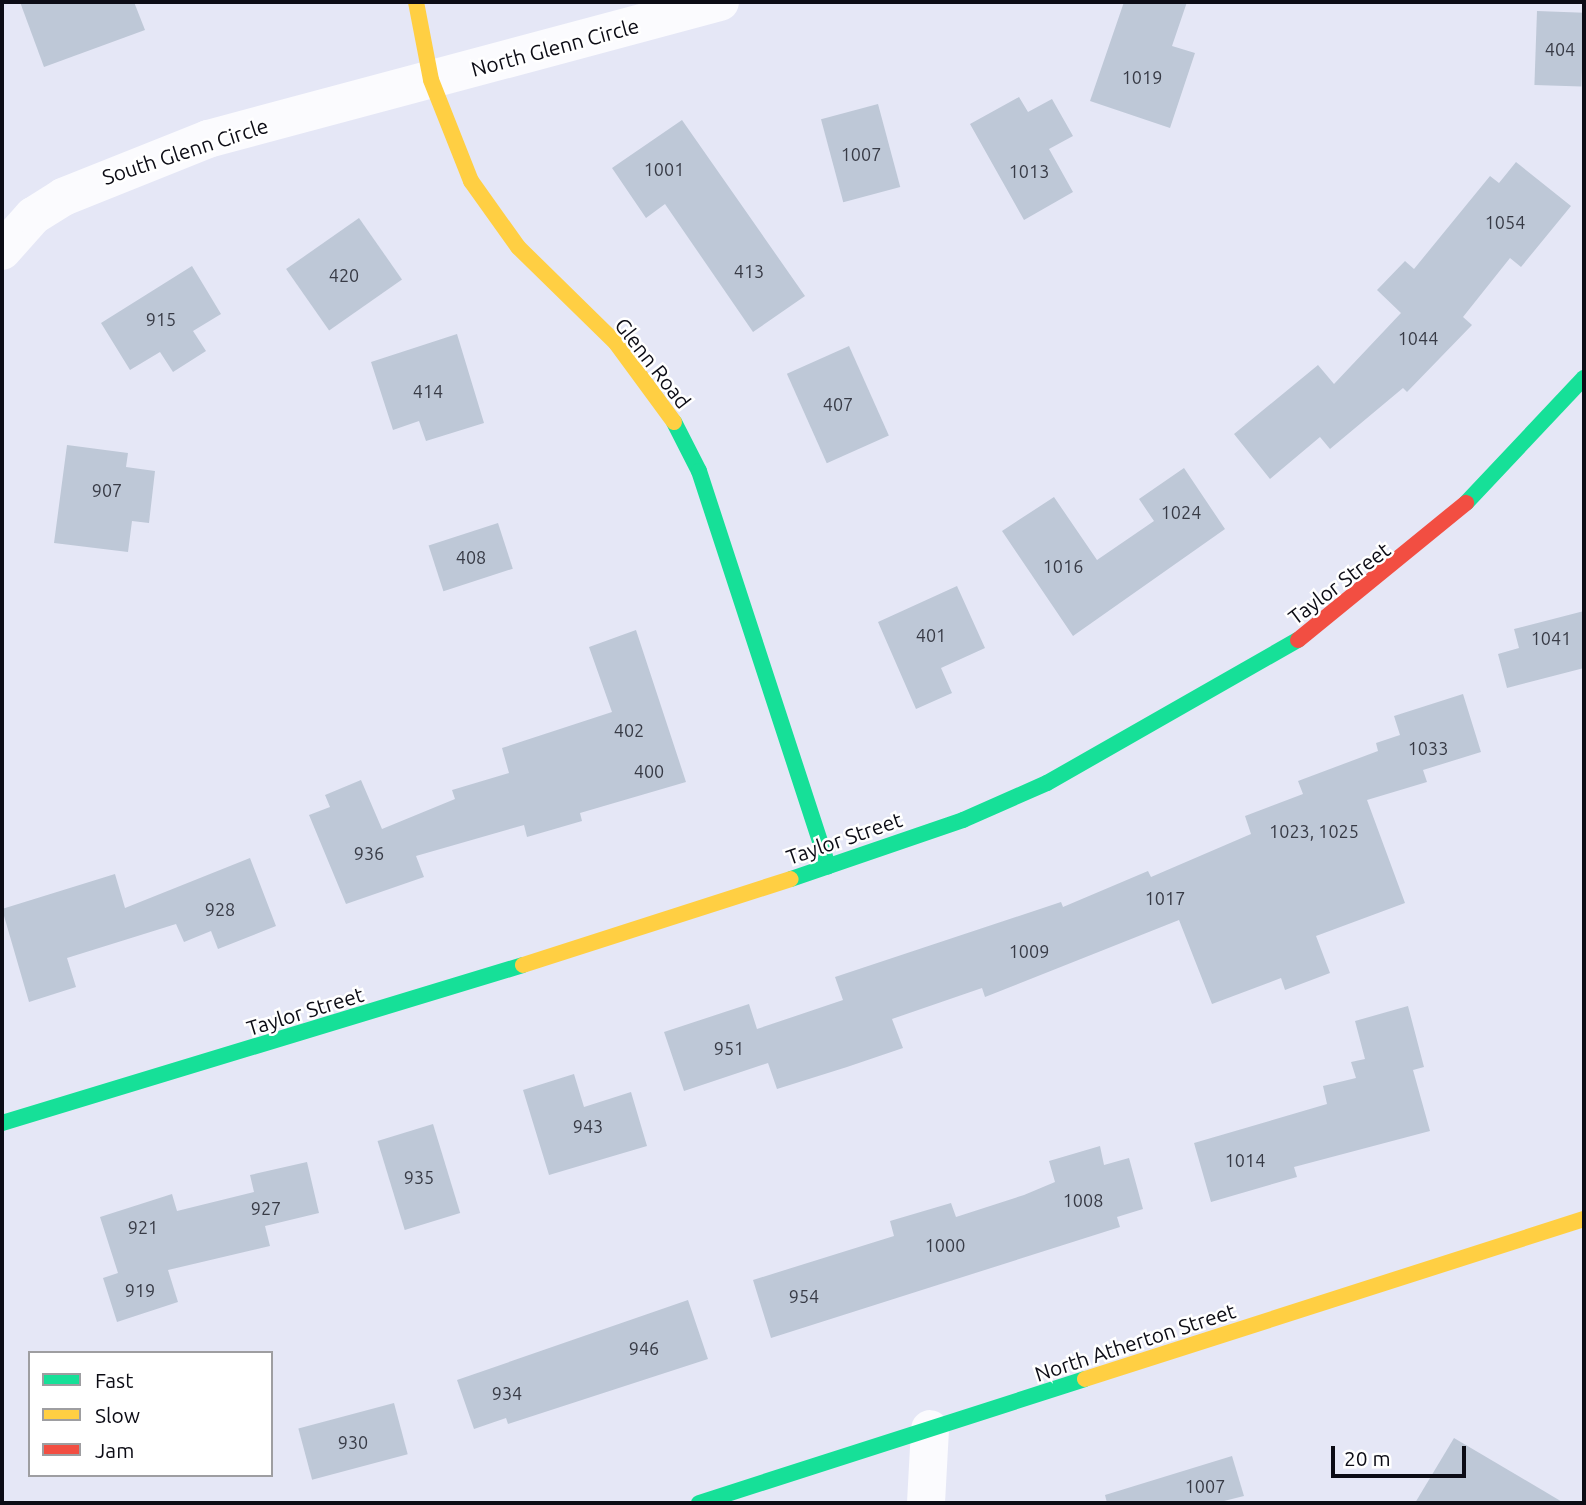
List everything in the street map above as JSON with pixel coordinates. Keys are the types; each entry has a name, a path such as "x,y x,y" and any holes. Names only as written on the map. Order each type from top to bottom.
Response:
{"street":[{"name":"Glenn Road","path":"416,2 430,80 471,181 518,247 616,343 656,393 699,471 828,866"},
{"name":"North Glenn Circle","path":"430,80 720,2"},
{"name":"South Glenn Circle","path":"2,251 33,216 91,182 208,139 430,80"},
{"name":"Taylor Street","path":"2,1123 659,924 828,866 1047,783 1260,666 1416,550 1485,487 1584,378"},
{"name":"North Atherton Street","path":"699,1503 1584,1219"},
{"path":"926,1503 930,1429"}],"building":[{"path":"20,2 134,2 145,30 44,67"},
{"path":"1124,2 1187,2 1172,46 1195,53 1170,128 1090,101"},
{"path":"1537,11 1584,13 1581,87 1534,85"},
{"path":"1019,97 1028,112 1052,99 1073,136 1049,149 1073,192 1024,220 970,124"},
{"path":"878,104 900,187 843,202 821,119"},
{"path":"682,120 805,296 753,332 665,204 646,218 612,168"},
{"path":"1516,162 1571,206 1521,267 1510,258 1463,317 1472,325 1407,392 1403,388 1330,449 1320,437 1270,479 1234,434 1318,365 1334,384 1401,313 1377,290 1405,261 1414,269 1490,176 1499,183"},
{"path":"359,218 402,279 329,330 286,269"},
{"path":"192,266 221,314 193,331 206,351 173,372 160,352 130,370 101,323"},
{"path":"457,334 484,423 426,441 419,421 393,430 371,362"},
{"path":"849,346 889,436 827,463 787,374"},
{"path":"67,445 128,453 126,467 155,471 149,523 132,521 128,552 54,543"},
{"path":"1184,468 1225,529 1073,636 1002,531 1054,497 1097,560 1154,521 1139,499"},
{"path":"498,523 513,569 443,591 429,546"},
{"path":"957,586 985,648 941,668 952,693 916,709 878,622"},
{"path":"1584,611 1584,668 1507,688 1498,654 1519,648 1514,629"},
{"path":"636,630 686,782 580,813 582,821 527,837 524,825 416,856 424,877 346,904 309,815 330,807 325,795 361,780 382,829 455,799 452,790 509,773 502,748 612,712 589,647"},
{"path":"1463,694 1481,752 1423,770 1427,782 1367,800 1405,903 1316,936 1330,973 1285,990 1281,978 1212,1004 1179,920 985,997 982,988 892,1019 903,1048 777,1089 768,1063 684,1091 664,1032 749,1004 757,1029 843,1000 835,977 1061,902 1063,907 1148,871 1151,877 1251,834 1245,816 1303,794 1298,781 1378,751 1376,743 1400,735 1394,716"},
{"path":"250,858 276,926 218,949 211,931 184,942 176,924 67,958 76,987 29,1002 2,909 115,874 125,908"},
{"path":"1408,1006 1424,1067 1413,1070 1430,1131 1294,1167 1297,1177 1211,1202 1194,1143 1327,1104 1323,1086 1356,1078 1351,1062 1365,1059 1355,1021"},
{"path":"574,1074 584,1107 631,1092 647,1146 549,1175 523,1090"},
{"path":"433,1124 460,1213 405,1230 378,1141"},
{"path":"1100,1146 1104,1165 1129,1158 1143,1209 1117,1217 1120,1227 771,1338 753,1280 894,1236 890,1221 951,1203 956,1217 1024,1195 1055,1182 1049,1161"},
{"path":"307,1162 319,1213 265,1226 270,1246 168,1270 178,1302 117,1322 103,1278 118,1273 100,1217 172,1194 177,1211 254,1192 250,1175"},
{"path":"688,1300 708,1359 508,1424 506,1418 474,1429 457,1380"},
{"path":"394,1403 408,1454 312,1480 298,1429"},
{"path":"1454,1438 1564,1503 1415,1503"},
{"path":"1232,1456 1244,1496 1216,1503 1107,1503 1105,1495"}],"traffic: fast":[{"path":"1466,503 1584,378"},
{"path":"674,422 699,471 828,866"},
{"path":"791,879 963,820 1047,783 1298,640"},
{"path":"2,1123 523,965"},
{"path":"699,1503 1085,1379"}],"traffic: slow":[{"path":"416,2 431,80 471,181 518,247 616,343 674,422"},
{"path":"523,965 791,879"},
{"path":"1085,1379 1584,1219"}],"traffic: jam":[{"path":"1298,640 1466,503"}]}
